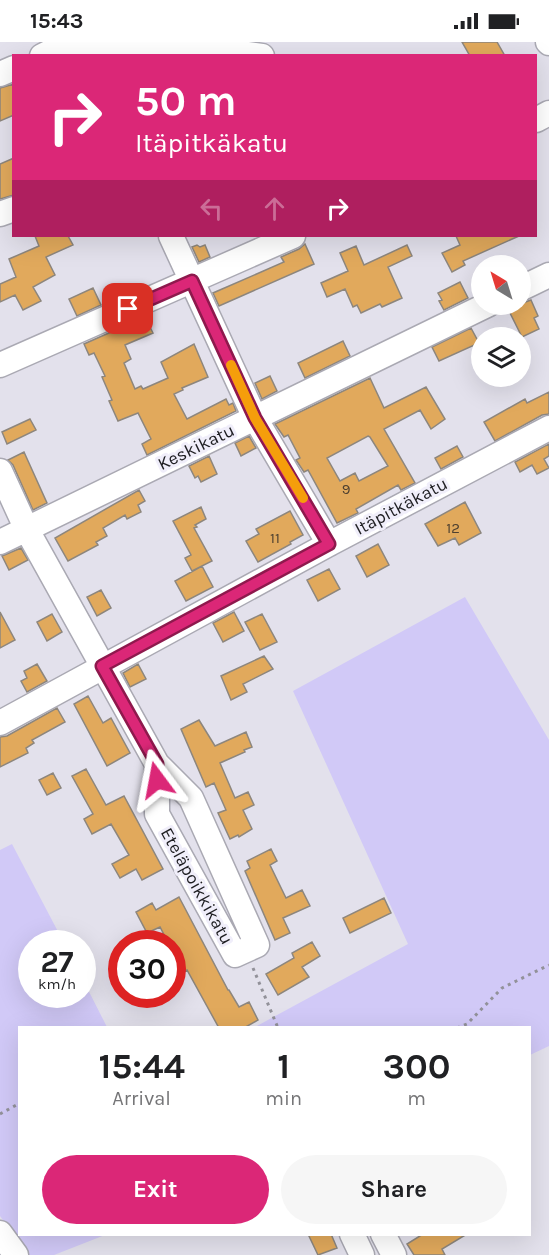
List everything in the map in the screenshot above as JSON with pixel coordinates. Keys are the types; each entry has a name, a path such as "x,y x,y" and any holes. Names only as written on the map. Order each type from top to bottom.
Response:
{"street":[{"path":"98,54 177,44 248,54"},
{"path":"47,50 81,54"},
{"path":"171,237 255,418 329,544"},
{"path":"0,365 290,237"},
{"path":"531,284 549,275"},
{"name":"Keskikatu","path":"0,542 471,313"},
{"name":"Itäpitkäkatu","path":"0,723 329,544 549,428"},
{"name":"Eteläpoikkikatu","path":"0,471 27,530 157,764 191,798 258,945 235,955 157,814 157,764"},
{"path":"0,1233 16,1255"},
{"path":"353,1236 362,1255"},
{"path":"384,1236 394,1255"}],"path":[{"path":"245,951 277,1026"},
{"path":"462,1026 502,988 549,964"},
{"path":"0,1114 18,1104"}],"shaded area":[{"path":"465,597 549,740 549,1046 531,1055 531,1026 257,1026 408,944 293,691"},
{"path":"12,844 57,930 18,930 18,1008 96,1008 96,1005 106,1026 18,1026 18,1236 102,1236 54,1255 28,1255 0,1216 0,850"}],"building":[{"path":"462,42 497,42 504,54 469,54"},
{"path":"12,85 12,116 0,121 0,88"},
{"path":"12,159 12,196 0,199 0,164"},
{"path":"35,237 69,237 73,245 46,257 55,275 33,287 41,301 23,310 15,295 0,302 0,284 16,277 9,259 39,246"},
{"path":"456,237 517,237 476,255 471,255 471,257 463,261 465,265 452,272 442,253 460,245"},
{"path":"305,244 314,264 219,306 213,293 284,262 281,257"},
{"path":"197,245 200,247 205,245 210,257 199,262 192,247"},
{"path":"407,245 412,256 388,267 402,298 382,307 380,304 361,313 357,305 353,307 345,289 327,297 321,283 348,271 340,253 356,246 364,265"},
{"path":"460,282 468,298 444,310 438,293"},
{"path":"93,288 101,305 77,316 69,299"},
{"path":"531,300 538,316 534,318 539,329 531,333 531,327 517,327 511,315 531,315"},
{"path":"145,317 153,333 125,345 131,359 124,363 135,389 141,386 143,389 168,378 161,362 194,344 208,377 174,394 187,419 226,399 229,405 233,403 236,411 147,455 142,444 151,439 138,413 118,421 102,377 105,376 94,353 89,355 84,344"},
{"path":"471,328 471,347 439,361 432,347"},
{"path":"343,341 350,356 305,378 298,363"},
{"path":"270,376 277,391 262,399 255,383"},
{"path":"370,378 384,408 426,387 445,419 431,429 420,410 384,429 415,483 401,490 398,485 356,509 358,513 337,523 308,470 304,472 296,460 300,458 288,435 284,437 275,424","holes":["370,437 388,466 359,481 355,473 340,481 327,458"]},
{"path":"549,392 549,414 542,415 495,441 484,422 525,399 527,403"},
{"path":"30,419 36,430 7,444 2,432"},
{"path":"249,436 256,448 241,456 235,443"},
{"path":"549,444 549,456 544,459 549,468 537,474 532,465 520,472 515,462"},
{"path":"457,446 463,457 441,469 435,458"},
{"path":"24,452 47,503 33,510 13,465 8,460"},
{"path":"209,456 217,474 201,482 198,476 195,478 189,466"},
{"path":"139,490 145,501 138,505 141,512 127,519 125,515 103,528 107,536 96,542 98,545 68,561 55,538"},
{"path":"465,502 481,533 459,545 455,538 438,546 425,524"},
{"path":"201,507 206,519 194,528 212,561 192,571 185,558 191,555 173,521"},
{"path":"290,511 303,535 258,562 246,541 259,534 256,529"},
{"path":"378,544 389,565 367,577 356,556"},
{"path":"21,548 28,560 9,570 2,556"},
{"path":"202,566 213,587 186,601 175,581"},
{"path":"329,569 340,589 318,601 307,580"},
{"path":"101,590 111,608 97,616 87,597"},
{"path":"0,612 15,640 0,648"},
{"path":"234,612 244,631 223,642 213,623"},
{"path":"52,614 62,632 47,641 37,622"},
{"path":"262,614 277,642 260,650 245,622"},
{"path":"264,656 273,669 243,684 247,692 231,700 221,676"},
{"path":"37,664 47,681 27,692 21,681 27,678 24,671"},
{"path":"138,664 146,679 130,687 123,673"},
{"path":"88,696 103,723 111,718 130,753 107,766 74,704"},
{"path":"57,708 65,722 32,740 34,743 26,748 28,753 0,767 0,737 7,736"},
{"path":"199,720 215,746 246,732 252,747 220,763 235,798 248,792 254,805 243,810 252,829 239,837 238,835 230,839 218,813 226,810 214,783 206,787 181,729"},
{"path":"86,769 106,805 124,796 163,869 142,880 136,869 120,878 112,864 129,855 111,824 92,834 84,819 93,814 72,776"},
{"path":"53,773 61,788 47,795 39,780"},
{"path":"271,849 277,861 270,865 286,898 302,890 310,906 283,918 290,933 275,940 245,871 250,868 247,861"},
{"path":"179,897 228,990 239,1007 249,1002 258,1020 248,1026 218,1026 186,970 186,930 162,930 160,927 145,930 136,912 152,903 156,910"},
{"path":"384,898 391,913 350,933 343,918"},
{"path":"312,942 320,956 302,967 309,977 278,995 266,974 294,958 292,953"},
{"path":"309,1236 332,1236 337,1248 318,1255"},
{"path":"420,1236 464,1236 442,1249 445,1255 414,1255 407,1244"}],"slow traffic":[{"path":"231,365 255,418 303,498"}],"route":[{"path":"128,309 192,281 255,418 329,544 102,666 157,764 157,780"}]}
